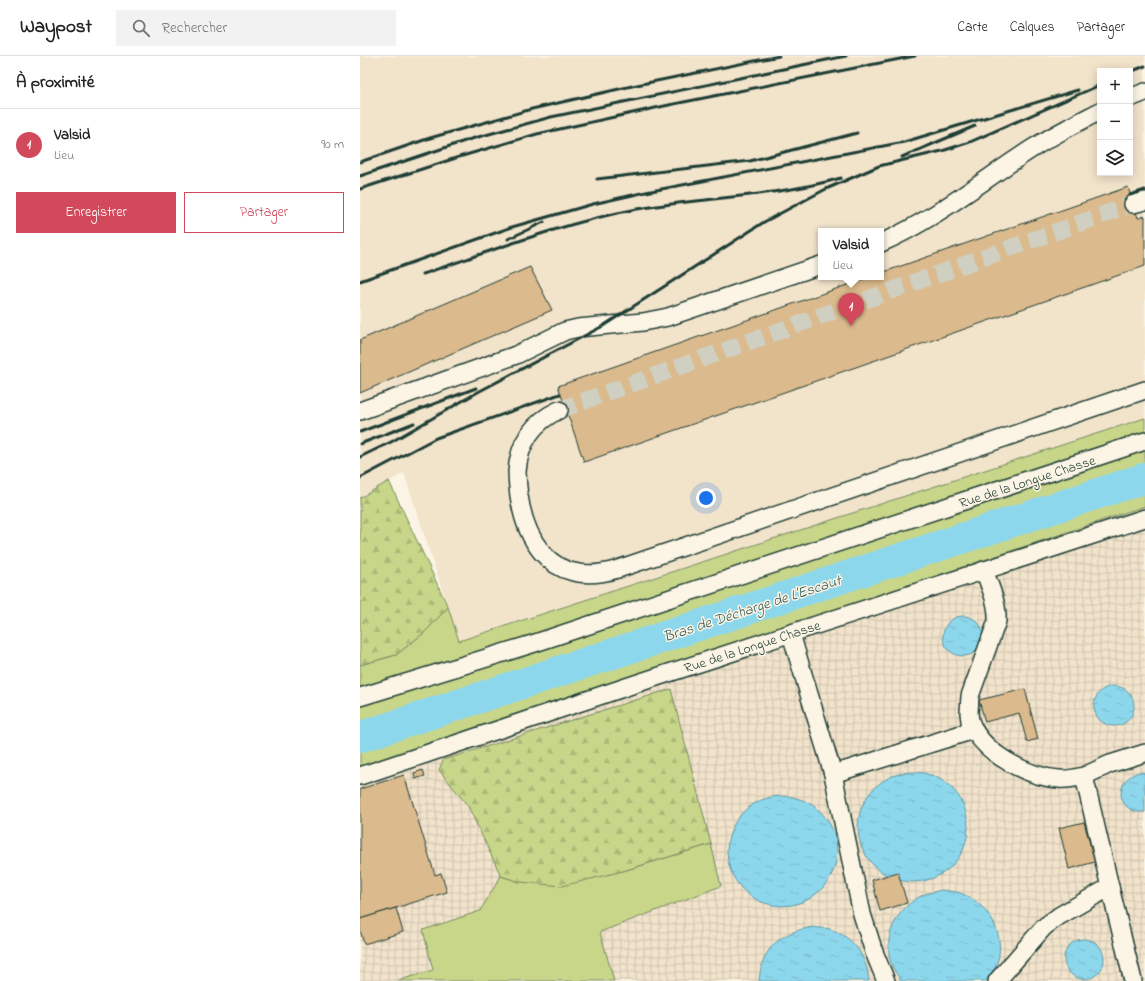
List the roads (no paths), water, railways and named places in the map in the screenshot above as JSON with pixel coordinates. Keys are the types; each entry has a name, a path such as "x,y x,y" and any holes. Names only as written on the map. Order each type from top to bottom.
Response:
{"street":[{"path":"1133,97 1145,92"},
{"path":"884,242 916,226 944,209 1046,140 1097,113"},
{"path":"360,411 516,355 565,331 578,328 643,322 668,317 818,266"},
{"path":"559,410 550,414 538,423 526,438 517,472 523,517 535,544 548,558 564,569 592,574 618,569 1145,390"},
{"name":"Rue de la Longue Chasse","path":"360,696 547,639 1145,441"},
{"name":"Rue de la Longue Chasse","path":"360,776 632,685 1145,518"},
{"path":"984,570 996,604 997,621 970,696 969,713 974,730 981,741 993,752 1021,768 1058,779 1069,779 1084,776 1110,764 1145,753"},
{"path":"791,634 833,774 862,914 874,952 886,981"},
{"path":"833,774 974,730"},
{"path":"1084,776 1133,981"},
{"path":"996,981 1044,927 1059,916 1110,886"}],"water":[{"path":"959,616 967,616 974,619 980,625 983,636 980,647 974,653 967,656 959,656 952,653 946,647 943,640 943,632 946,625 952,619"},
{"path":"1110,686 1118,686 1125,689 1131,695 1134,706 1131,717 1125,723 1118,726 1110,726 1103,723 1097,717 1094,710 1094,702 1097,695 1103,689"},
{"path":"913,772 934,776 944,781 952,788 959,796 964,806 968,827 964,848 959,858 952,866 944,873 934,878 913,882 892,878 882,873 874,866 867,858 862,848 858,827 862,806 867,796 874,788 882,781 892,776"},
{"path":"1139,772 1145,773 1145,812 1136,812 1129,808 1124,803 1121,796 1121,789 1124,782 1130,776"},
{"path":"782,796 803,800 813,805 821,812 828,820 833,830 837,851 833,872 828,882 821,890 813,897 803,902 782,906 761,902 751,897 743,890 736,882 731,872 727,851 731,830 736,820 743,812 751,805 761,800"},
{"path":"941,890 958,892 970,898 988,913 994,923 1000,945 999,957 995,968 986,981 901,981 893,968 889,957 889,946 893,925 906,907 914,900 925,894"},
{"path":"812,927 830,929 846,937 853,943 862,956 869,981 759,981 764,959 775,944 791,933"},
{"path":"1088,939 1095,942 1101,948 1104,959 1103,967 1095,976 1088,979 1080,979 1073,976 1065,967 1064,955 1067,948 1076,940"}],"waterway":[{"name":"Bras de Décharge de L'Escaut","path":"360,737 1145,478"}],"tunnel":[{"path":"559,410 1133,204"}],"railway":[{"path":"360,162 430,138 532,109 632,86 779,56"},
{"path":"360,176 471,139 551,117 846,56"},
{"path":"360,189 537,134 669,105 915,56"},
{"path":"1133,71 1145,66"},
{"path":"360,457 391,442 478,392 603,326 764,222 826,189 879,166 942,151 970,142 1097,86"},
{"path":"360,281 512,227 593,204 646,192 904,142 1078,90"},
{"path":"902,157 975,126"},
{"path":"597,179 750,161 857,133"},
{"path":"423,274 555,229 609,215 663,205 791,189 841,178"},
{"path":"1130,195 1145,190"},
{"path":"508,239 544,222"},
{"path":"360,432 476,388"},
{"path":"360,478 436,438 560,394"},
{"path":"360,444 414,423"}],"place":[{"name":"Valsid","path":"851,326"}]}
